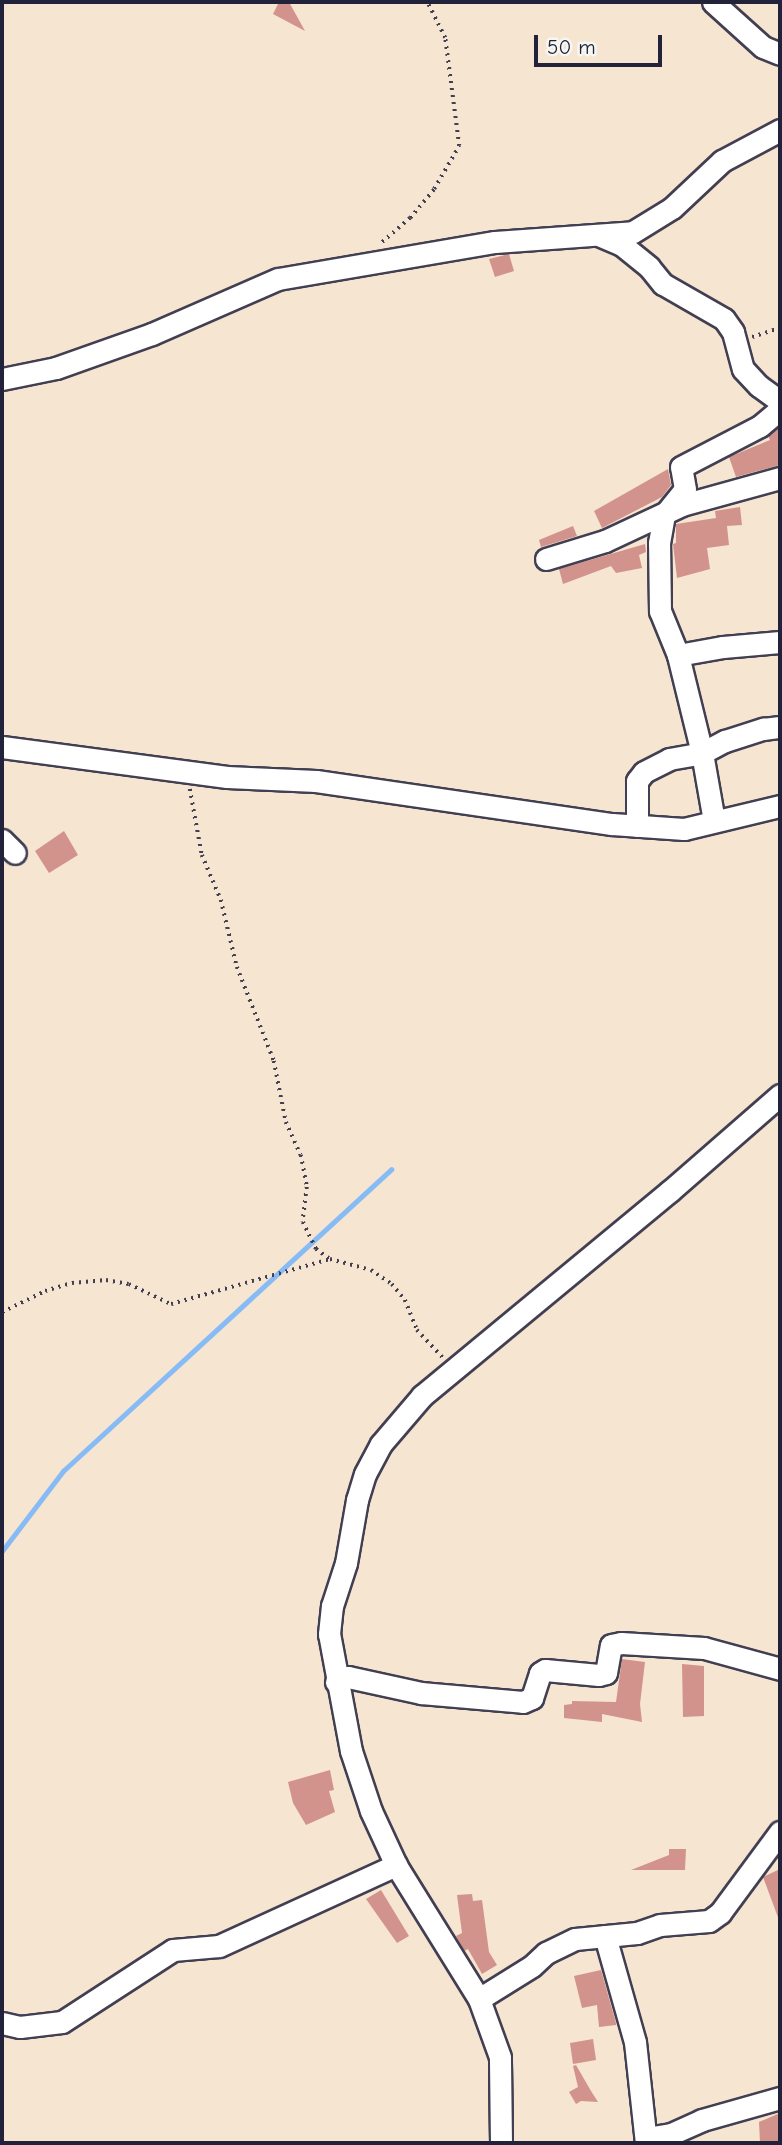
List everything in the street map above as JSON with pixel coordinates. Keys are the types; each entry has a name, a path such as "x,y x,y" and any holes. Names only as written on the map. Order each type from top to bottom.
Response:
{"street":[{"path":"713,2 763,47 780,54"},
{"path":"2,379 56,368 152,334 278,279 495,242 633,232 672,208 722,161 780,130"},
{"path":"601,236 622,245 649,267 663,285 724,319 730,326 735,348 749,377 780,401"},
{"path":"714,821 702,753 678,655 660,611 659,543 664,515 684,489 681,467 760,426 780,410"},
{"path":"546,559 605,541 682,505 780,478"},
{"path":"678,655 723,647 780,642"},
{"path":"637,826 637,781 644,772 669,759 702,753 724,741 763,729 780,727"},
{"path":"2,747 180,772 317,781 637,826 684,829 780,806"},
{"path":"501,2143 500,2057 479,1998 396,1865 371,1811 351,1751 341,1693 336,1682 329,1634 332,1606 346,1563 365,1474 381,1444 422,1396 670,1191 780,1094"},
{"path":"336,1682 348,1677 421,1693 523,1702 532,1698 540,1673 545,1670 598,1675 606,1673 611,1645 621,1643 704,1648 780,1670"},
{"path":"479,1998 564,1944 637,1933 660,1925 709,1921 720,1913 780,1832"},
{"path":"2,2023 20,2027 62,2022 173,1950 219,1946 396,1865"},
{"path":"604,1936 635,2042 646,2141 671,2134 702,2120 780,2098"}],"path":[{"path":"374,261 373,253 382,241 410,218 434,189 459,146 445,38 427,2"},
{"path":"735,348 753,337 780,328"},
{"path":"180,772 191,791 202,855 221,900 237,967 274,1061 286,1122 299,1146 307,1187 303,1222 316,1249 330,1259"},
{"path":"2,1312 45,1291 72,1283 106,1280 129,1284 170,1304 330,1259 354,1263 392,1284 405,1300 416,1330 454,1369"}],"building":[{"path":"279,2 289,2 305,31 273,14"},
{"path":"509,254 514,271 495,277 489,259"},
{"path":"780,426 780,465 736,477 729,457 770,440 768,436"},
{"path":"668,469 671,485 662,497 602,528 594,511"},
{"path":"740,507 742,525 727,526 729,545 707,548 710,569 677,578 673,544 676,543 676,524 716,518 715,511"},
{"path":"573,526 577,536 541,547 539,540"},
{"path":"645,544 646,552 639,555 642,568 616,573 611,566 563,584 559,569"},
{"path":"64,831 78,855 49,873 35,851"},
{"path":"622,1659 645,1662 640,1704 642,1722 602,1714 602,1722 564,1718 564,1705 572,1704 572,1701 616,1702"},
{"path":"682,1664 704,1666 704,1716 683,1717"},
{"path":"330,1770 334,1790 329,1791 335,1812 306,1825 293,1803 288,1782"},
{"path":"669,1849 686,1849 685,1870 631,1870 669,1855"},
{"path":"780,1869 780,1920 779,1920 763,1877"},
{"path":"381,1890 409,1936 397,1943 366,1899"},
{"path":"472,1894 473,1901 482,1900 489,1952 497,1965 482,1974 468,1949 464,1951 456,1936 462,1933 457,1895"},
{"path":"601,1970 616,2025 599,2027 597,2005 582,2008 574,1976"},
{"path":"593,2039 596,2060 573,2064 570,2043"},
{"path":"576,2065 598,2102 581,2101 576,2104 569,2092 578,2087 573,2066"},
{"path":"780,2113 780,2143 760,2143 759,2122"}],"waterway":[{"path":"2,1551 63,1471 391,1169"}]}
